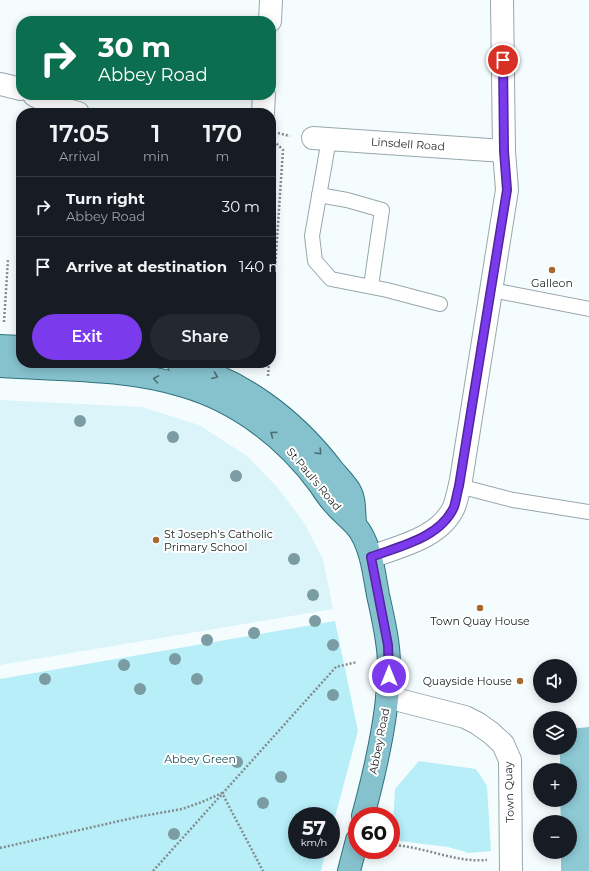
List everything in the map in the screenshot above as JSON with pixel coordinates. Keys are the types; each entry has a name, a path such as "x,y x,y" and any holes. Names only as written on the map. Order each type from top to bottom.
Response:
{"main road":[{"path":"0,346 16,347"},
{"name":"St Paul's Road","path":"0,366 16,367"},
{"name":"St Paul's Road","path":"33,368 114,373 158,379 186,386 219,400 255,420 280,439 308,468 334,505 355,524 362,534 371,557"},
{"name":"St Paul's Road","path":"196,368 231,382 267,405 293,426 322,455 351,492 355,524"},
{"name":"Abbey Road","path":"365,807 387,697 389,665 388,645 371,557"},
{"path":"349,871 352,859"}],"street":[{"path":"270,16 271,0"},
{"path":"371,557 423,537 440,527 454,508 492,290 507,190 504,151 502,0"},
{"path":"0,84 16,88"},
{"path":"44,100 59,108"},
{"name":"Linsdell Road","path":"321,138 504,151"},
{"name":"Town Quay","path":"387,697 465,718 491,732 503,744 510,760 511,871"}],"lane":[{"path":"321,138 319,195 312,236 315,261 332,279 371,286 440,304"},
{"path":"319,195 347,200 382,210 371,286"},
{"path":"492,290 589,309"},
{"path":"459,486 513,500 589,512"}],"path":[{"path":"276,143 283,150 276,254"},
{"path":"4,322 8,259"},
{"path":"268,380 269,368"},
{"path":"153,871 336,667 357,662"},
{"path":"0,848 137,817 182,809 222,793"},
{"path":"222,793 264,871"},
{"path":"400,846 474,861 489,859"}],"shaded area":[{"name":"St Joseph's Catholic Primary School","path":"0,400 142,407 199,425 247,456 277,487 303,521 323,559 333,609 0,665"},
{"path":"589,727 589,871 561,871 561,859 577,859 577,815 561,815 560,807 577,807 577,763 560,763 560,755 577,755 577,728"}],"green space":[{"name":"Abbey Green","path":"335,621 358,731 338,807 288,807 288,859 324,859 321,871 0,871 0,679"},
{"path":"419,761 476,769 487,786 491,851 469,853 448,847 400,841 400,807 394,807 395,789"}],"place":[{"name":"Galleon","path":"552,270"},
{"name":"St Joseph's Catholic Primary School","path":"156,540"},
{"name":"Town Quay House","path":"480,608"},
{"name":"Quayside House","path":"520,681"}],"route":[{"path":"389,676 388,645 371,557 423,537 440,527 454,508 461,480 507,190 504,151 503,60"}]}
